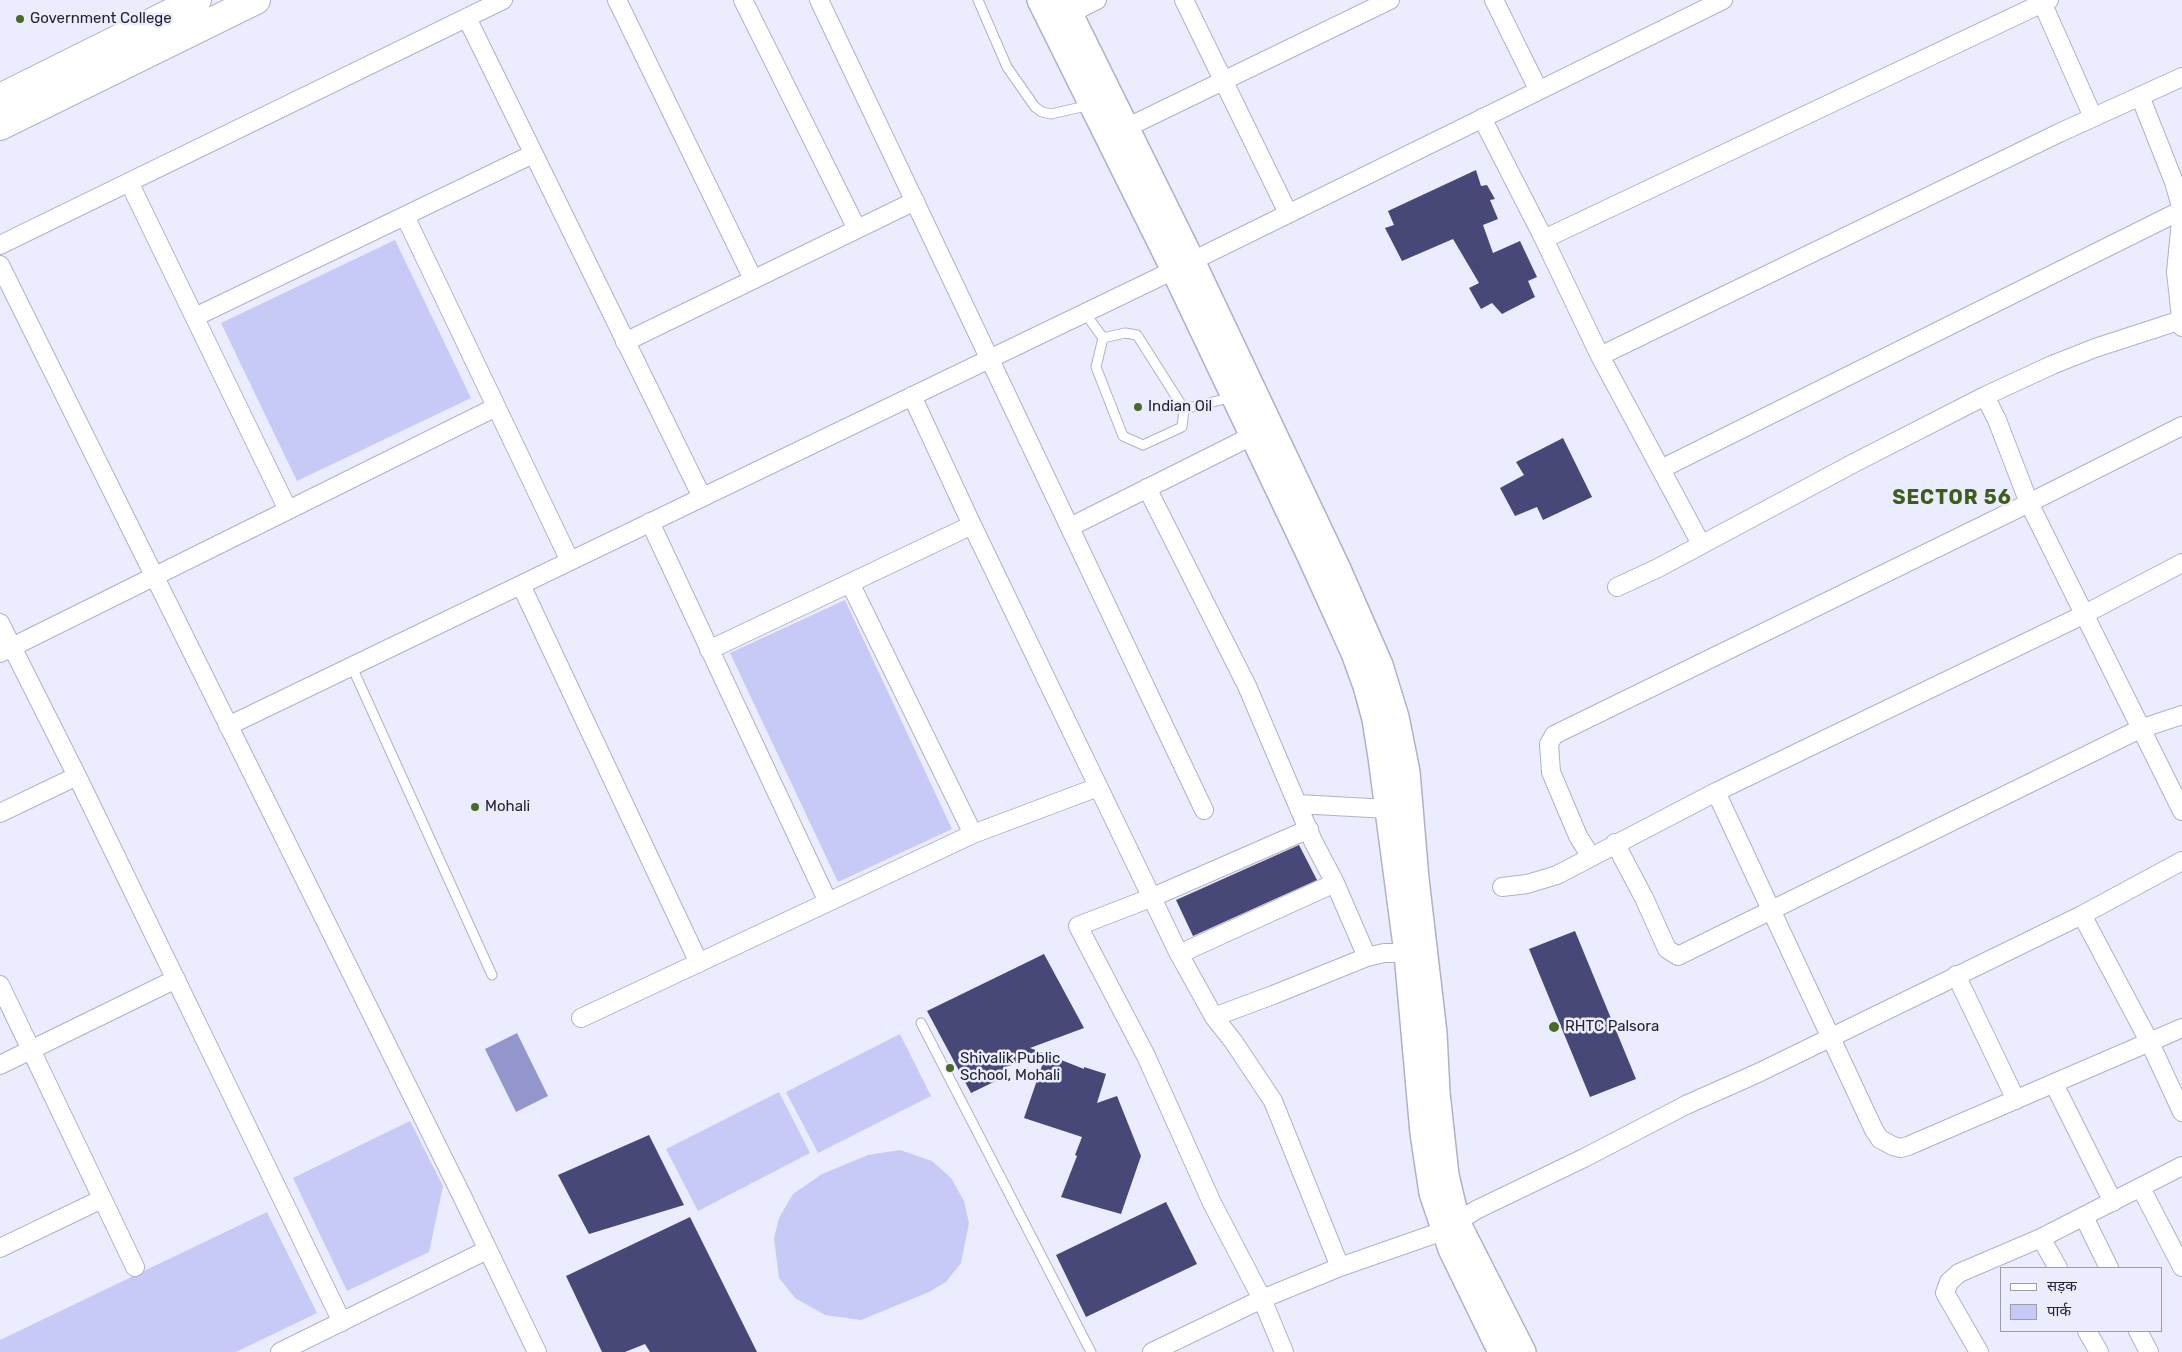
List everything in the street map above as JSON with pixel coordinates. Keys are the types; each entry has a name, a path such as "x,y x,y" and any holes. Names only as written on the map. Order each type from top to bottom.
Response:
{"highway":[{"path":"0,98 197,0"},
{"path":"0,126 256,0"}],"street":[{"path":"0,246 503,0"},
{"path":"617,0 753,280"},
{"path":"743,0 857,229"},
{"path":"820,0 1204,810"},
{"path":"1040,0 1092,105 1183,266 1337,567 1380,665 1396,717 1405,763 1416,879 1416,952"},
{"path":"1098,0 1066,7 1126,128 1183,266 1233,397 1354,653 1375,719 1388,809 1416,952 1446,1175 1450,1226 1501,1352"},
{"path":"1184,0 1288,213"},
{"path":"1126,128 1390,0"},
{"path":"1494,0 1538,89"},
{"path":"228,726 1183,266 1538,89 1722,0"},
{"path":"1544,239 2044,1 2093,118"},
{"path":"466,18 702,497"},
{"path":"1600,356 2093,118 2182,77"},
{"path":"1617,587 1658,568 1985,396 2052,365 2095,348 2181,323 2176,272 2182,210 2174,182 2140,96"},
{"path":"1482,118 1544,239 1600,356 1701,544"},
{"path":"195,317 533,154"},
{"path":"130,182 288,510"},
{"path":"625,342 915,201"},
{"path":"1661,469 2182,210"},
{"path":"405,216 570,561"},
{"path":"0,265 462,1196 537,1352"},
{"path":"912,396 972,525 1179,954 1214,1017 1233,1041 1273,1101 1340,1267"},
{"path":"1985,396 1997,420 2029,503 2182,811"},
{"path":"6,651 153,576 496,407"},
{"path":"1591,858 1574,829 1551,772 1549,744 1554,735 2029,503 2182,426"},
{"path":"1070,527 1252,436"},
{"path":"1147,488 1247,686 1309,830 1335,883 1367,957"},
{"path":"650,522 828,902"},
{"path":"709,650 972,525"},
{"path":"1502,888 1527,884 1557,875 1716,792 2083,615 2182,563"},
{"path":"850,583 973,834"},
{"path":"521,585 699,963"},
{"path":"0,623 6,651 77,776 342,1322"},
{"path":"1616,844 1644,898 1667,949 1672,954 1678,956 1686,954 2140,729 2182,715"},
{"path":"0,813 77,776"},
{"path":"581,1018 973,834 1098,788"},
{"path":"1716,792 1874,1130 1880,1139 1893,1146 1901,1148 1908,1146 2182,1028"},
{"path":"1298,804 1388,809"},
{"path":"1284,1352 1262,1299 1212,1203 1146,1056 1078,926 1153,897 1309,830"},
{"path":"1152,1352 1262,1299 1340,1267 1450,1226 1686,1105 1758,1073 2082,915 2182,861"},
{"path":"1179,954 1335,883"},
{"path":"2082,915 2150,1043 2182,1112"},
{"path":"1214,1017 1367,957 1384,953 1416,952"},
{"path":"1956,976 2016,1100"},
{"path":"0,1065 176,979"},
{"path":"0,985 135,1267"},
{"path":"2054,1084 2112,1202"},
{"path":"1980,1352 1945,1294 1949,1282 1959,1273 2041,1238 2182,1166"},
{"path":"2141,1188 2182,1267"},
{"path":"0,1248 102,1199"},
{"path":"2084,1217 2109,1267"},
{"path":"1450,1226 1523,1352"},
{"path":"2041,1238 2057,1267"},
{"path":"280,1352 487,1250"},
{"path":"2088,1332 2098,1352"},
{"path":"2139,1332 2149,1352"}],"lane":[{"path":"978,0 1007,67 1035,107 1042,112 1051,114 1092,105"},
{"path":"1084,313 1103,338"},
{"path":"1125,332 1137,335 1184,409 1182,427 1143,445 1123,436 1096,367 1103,338 1125,332"},
{"path":"1184,409 1233,397"},
{"path":"352,667 492,975"},
{"path":"921,1023 1091,1352"}],"green space":[{"path":"395,240 471,398 297,481 221,323"},
{"path":"845,600 952,829 838,882 730,653"},
{"path":"900,1034 931,1096 818,1153 786,1092"},
{"path":"779,1092 810,1153 698,1211 666,1149"},
{"path":"410,1121 443,1186 429,1252 347,1291 293,1178"},
{"path":"900,1150 932,1161 951,1178 964,1201 969,1223 961,1263 946,1282 929,1292 861,1320 825,1315 795,1298 779,1278 774,1238 779,1218 793,1194 822,1174 868,1155"},
{"path":"267,1212 317,1313 236,1352 0,1352 0,1340"}],"shaded area":[{"path":"517,1033 548,1096 516,1112 485,1049"}],"building":[{"path":"1476,170 1481,186 1487,185 1495,199 1490,200 1498,219 1483,225 1493,253 1520,241 1537,277 1528,281 1535,297 1502,314 1492,303 1481,309 1469,288 1479,283 1453,239 1402,261 1385,228 1394,225 1388,211"},
{"path":"1563,438 1592,497 1543,520 1537,507 1515,516 1500,488 1524,475 1516,462"},
{"path":"1299,845 1317,880 1193,936 1176,900"},
{"path":"1575,931 1636,1079 1590,1097 1529,949"},
{"path":"1044,954 1084,1028 1030,1048 1043,1053 1003,1068 1006,1076 971,1093 927,1011"},
{"path":"1046,1054 1084,1069 1084,1067 1106,1074 1097,1103 1117,1096 1141,1156 1121,1214 1061,1197 1077,1156 1075,1155 1082,1137 1024,1118"},
{"path":"649,1135 684,1205 589,1234 558,1175"},
{"path":"1166,1202 1197,1264 1086,1317 1056,1255"},
{"path":"690,1217 757,1352 650,1352 645,1344 625,1352 602,1352 566,1276"}],"place":[{"name":"Government College","path":"20,19"},
{"name":"Indian Oil","path":"1138,407"},
{"name":"Mohali","path":"475,807"},
{"name":"RHTC Palsora","path":"1554,1027"},
{"name":"Shivalik Public School, Mohali","path":"950,1068"}],"district":[{"name":"SECTOR 56","path":"1952,498"}]}
